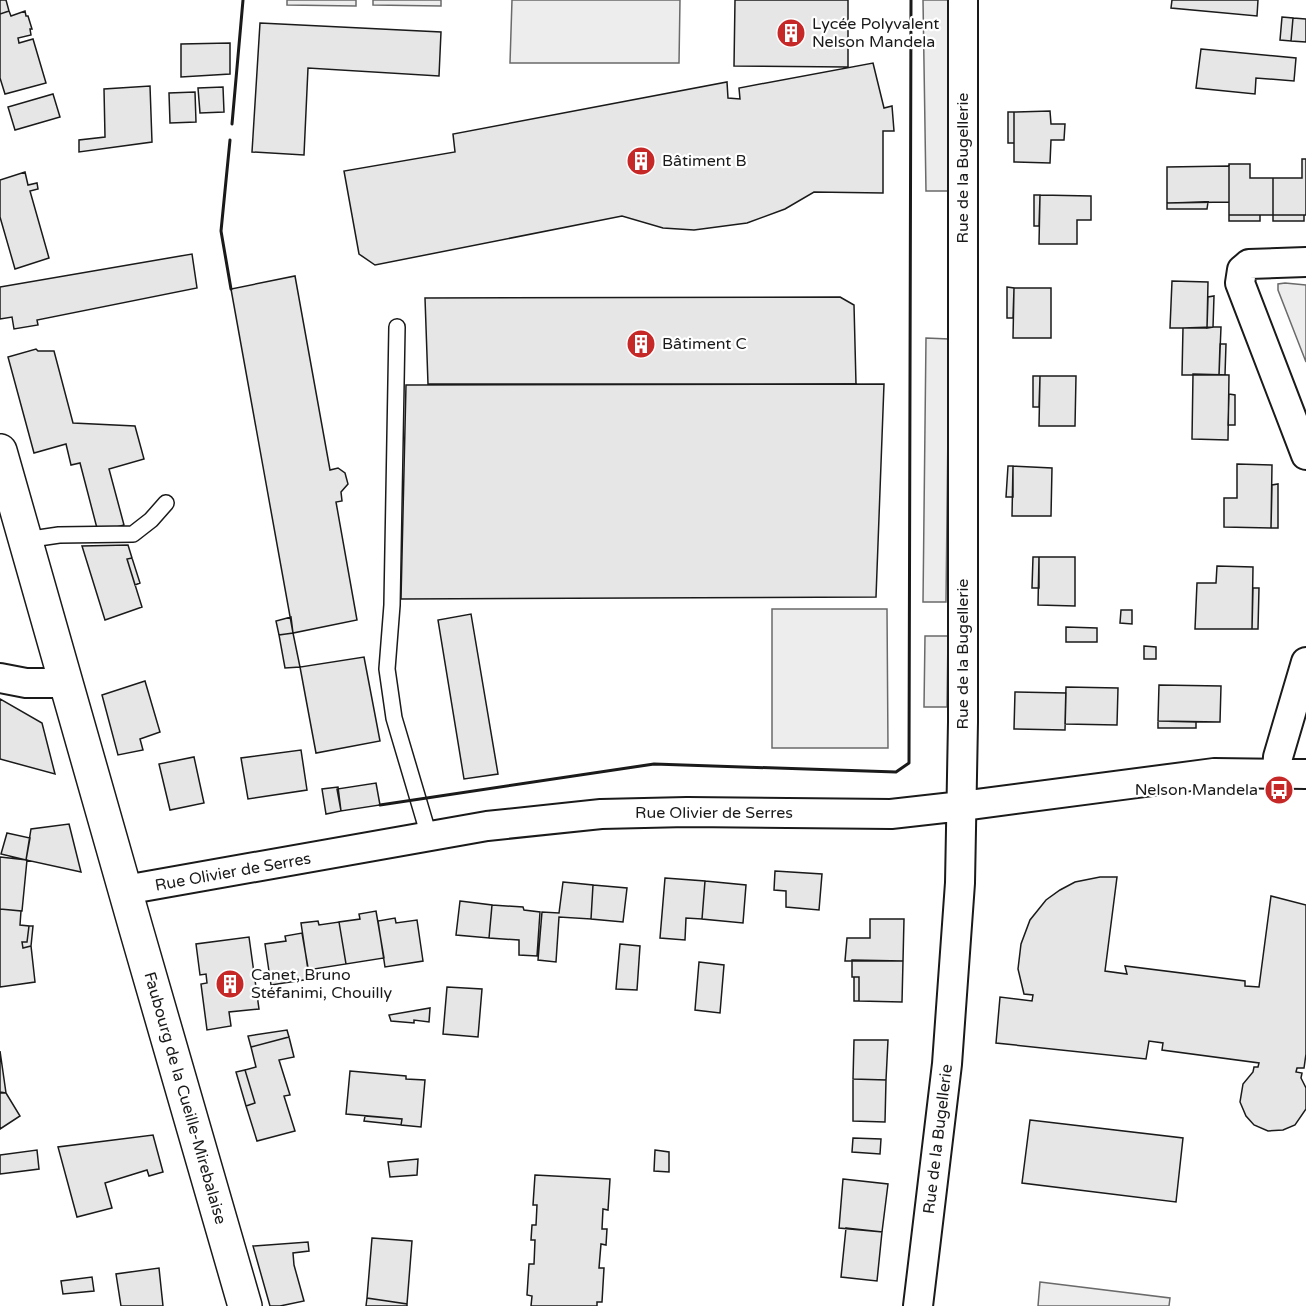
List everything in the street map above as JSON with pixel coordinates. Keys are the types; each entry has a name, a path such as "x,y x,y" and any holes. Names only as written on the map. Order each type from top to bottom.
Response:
{"street":[{"name":"Rue de la Bugellerie","path":"918,1306 947,1064 960,883 963,0"},
{"path":"1306,262 1249,264 1242,270 1240,283 1306,456"},
{"path":"0,451 65,683 26,683 0,678"},
{"path":"1277,772 1278,757 1306,662"},
{"name":"Faubourg de la Cueille-Mirebalaise","path":"65,683 245,1306"},
{"name":"Rue Olivier de Serres","path":"126,890 487,826 601,813 891,814 1214,773 1306,774"}],"lane":[{"path":"397,327 392,605 387,669 394,718 429,836"},
{"path":"25,540 59,535 133,534 151,520 166,503"}],"shaded area":[{"path":"287,0 356,0 356,6 287,5"},
{"path":"373,0 441,0 441,6 373,5"},
{"path":"512,0 680,0 679,63 510,63"},
{"path":"923,0 949,0 951,191 926,191"},
{"path":"1278,284 1306,285 1306,362 1278,290"},
{"path":"926,338 949,339 946,602 923,602"},
{"path":"772,609 887,609 888,748 772,748"},
{"path":"925,636 948,636 947,707 924,707"},
{"path":"1040,1282 1170,1298 1169,1306 1038,1306"}],"building":[{"path":"0,0 6,0 9,11 0,14"},
{"name":"Lycée Polyvalent Nelson Mandela","path":"735,0 848,0 848,67 734,66"},
{"path":"1172,0 1258,0 1257,16 1171,8"},
{"path":"9,11 11,16 25,11 28,16 32,29 30,29 31,35 18,38 19,43 33,39 46,83 5,94 0,78 0,14"},
{"path":"1282,17 1293,18 1291,41 1280,40"},
{"path":"1293,18 1306,19 1306,42 1291,41"},
{"path":"260,23 441,32 439,76 308,68 304,155 252,152"},
{"path":"230,43 230,74 181,77 181,44"},
{"path":"1201,49 1296,58 1294,81 1256,78 1255,94 1196,88"},
{"name":"Bâtiment B","path":"873,63 884,108 892,106 894,131 883,131 883,193 814,192 785,209 747,223 694,230 663,228 622,216 375,265 359,254 344,171 455,152 453,134 727,82 728,98 740,99 739,88"},
{"path":"150,86 152,142 79,152 79,140 105,137 104,89"},
{"path":"223,87 224,112 200,113 198,88"},
{"path":"195,92 196,122 170,123 169,93"},
{"path":"53,94 60,117 15,130 8,107"},
{"path":"1050,111 1051,124 1065,124 1064,140 1051,140 1050,163 1014,162 1014,112"},
{"path":"1008,112 1014,112 1014,143 1008,143"},
{"path":"1302,159 1306,159 1306,215 1273,215 1273,178 1302,178"},
{"path":"1229,164 1250,164 1250,178 1273,178 1273,215 1229,215"},
{"path":"1229,166 1229,202 1167,203 1167,167"},
{"path":"25,172 28,185 37,183 38,189 30,191 49,258 15,269 0,217 0,180"},
{"path":"1034,195 1040,195 1039,226 1034,226"},
{"path":"1040,195 1091,196 1091,220 1077,220 1077,244 1039,244"},
{"path":"1208,202 1207,209 1167,209 1167,203"},
{"path":"1229,215 1260,215 1260,221 1229,221"},
{"path":"1273,215 1304,215 1304,221 1273,221"},
{"path":"192,254 197,288 37,320 38,325 14,329 12,317 0,319 0,287"},
{"path":"295,276 330,470 338,468 345,473 348,484 341,492 342,501 336,502 357,620 293,633 231,289"},
{"path":"1172,281 1208,282 1207,328 1170,328"},
{"path":"1007,287 1014,288 1013,318 1007,318"},
{"path":"1014,288 1051,288 1051,338 1013,338"},
{"path":"1214,296 1213,327 1207,328 1208,297"},
{"name":"Bâtiment C","path":"840,297 854,305 856,384 428,384 425,298"},
{"path":"1221,327 1219,375 1182,375 1183,328"},
{"path":"1220,344 1226,344 1225,375 1219,375"},
{"path":"36,349 54,351 73,423 135,426 144,459 109,469 124,525 98,532 80,463 71,465 66,444 34,453 8,357"},
{"path":"1193,374 1229,375 1228,440 1192,439"},
{"path":"1033,376 1040,376 1039,407 1033,407"},
{"path":"1040,376 1076,376 1075,426 1039,426"},
{"path":"884,384 876,597 401,599 406,385"},
{"path":"1229,394 1235,395 1235,425 1228,425"},
{"path":"1237,464 1272,465 1271,528 1224,527 1224,498 1237,498"},
{"path":"1008,466 1013,466 1013,497 1006,497"},
{"path":"1013,466 1052,468 1051,516 1012,516"},
{"path":"1278,484 1278,528 1271,528 1272,485"},
{"path":"128,545 132,558 127,559 142,607 105,620 82,546"},
{"path":"1033,557 1039,557 1039,588 1032,588"},
{"path":"1039,557 1075,557 1075,606 1038,605"},
{"path":"132,558 140,583 135,585 127,559"},
{"path":"1217,566 1253,567 1252,629 1195,629 1197,583 1216,583"},
{"path":"1253,588 1259,588 1258,629 1252,629"},
{"path":"1121,610 1132,610 1132,624 1120,623"},
{"path":"471,614 498,774 464,779 438,620"},
{"path":"291,617 293,633 279,635 276,621"},
{"path":"1066,627 1097,628 1097,642 1066,642"},
{"path":"293,633 300,667 285,668 279,635"},
{"path":"1144,646 1156,647 1156,659 1144,659"},
{"path":"364,657 380,741 316,753 300,667"},
{"path":"145,681 160,732 140,739 143,750 118,755 102,695"},
{"path":"1159,685 1221,686 1220,722 1158,721"},
{"path":"1066,687 1118,688 1117,725 1065,724"},
{"path":"1015,692 1066,693 1065,730 1014,729"},
{"path":"0,699 42,723 55,774 0,759"},
{"path":"1158,721 1196,722 1196,728 1158,728"},
{"path":"301,750 307,790 248,799 241,758"},
{"path":"194,757 204,803 170,810 159,764"},
{"path":"376,783 380,805 341,811 337,789"},
{"path":"338,787 341,811 326,814 322,789"},
{"path":"69,824 81,872 26,860 31,829"},
{"path":"7,833 30,838 26,860 1,854"},
{"path":"0,857 27,860 22,911 0,909"},
{"path":"775,871 822,874 819,910 786,907 786,891 774,890"},
{"path":"1100,877 1117,877 1105,971 1127,974 1125,966 1245,981 1245,986 1259,987 1271,896 1306,905 1306,1054 1304,1068 1297,1068 1296,1072 1302,1073 1301,1078 1306,1088 1306,1109 1295,1125 1283,1130 1268,1131 1254,1125 1246,1116 1240,1102 1243,1084 1259,1063 1162,1050 1163,1043 1149,1041 1146,1059 996,1043 1000,997 1032,1001 1033,995 1024,994 1018,969 1021,944 1030,920 1046,900 1060,890 1075,882"},
{"path":"665,878 705,881 702,919 686,918 685,940 660,938"},
{"path":"705,881 746,885 743,923 702,919"},
{"path":"563,882 593,885 591,919 559,917 556,962 538,960 542,912 559,913"},
{"path":"593,885 627,888 623,922 591,919"},
{"path":"460,901 492,905 489,938 456,935"},
{"path":"492,905 523,907 524,910 540,912 537,956 519,955 519,940 489,938"},
{"path":"0,909 21,911 20,925 29,926 27,942 22,942 23,948 31,946 35,982 0,987"},
{"path":"376,911 384,958 346,964 339,922 360,919 359,914"},
{"path":"395,918 396,923 417,920 423,961 385,967 378,921"},
{"path":"870,919 904,919 903,961 845,961 847,938 870,938"},
{"path":"318,921 319,925 339,922 346,964 308,970 301,923"},
{"path":"29,926 33,926 31,946 23,948 22,942 27,942"},
{"path":"302,933 310,979 271,985 265,944 286,941 285,936"},
{"name":"Canet, Bruno Stéfanimi, Chouilly","path":"249,937 259,1009 229,1012 231,1026 207,1030 201,984 207,983 206,974 200,975 196,944"},
{"path":"620,944 640,946 637,990 616,989"},
{"path":"852,960 903,961 902,1002 859,1001 859,977 852,977"},
{"path":"699,962 724,965 720,1013 695,1010"},
{"path":"854,977 859,977 859,1001 854,1001"},
{"path":"447,987 482,989 478,1037 443,1034"},
{"path":"430,1008 429,1022 391,1021 389,1015"},
{"path":"287,1030 289,1037 251,1047 248,1036"},
{"path":"289,1037 294,1057 279,1060 290,1095 284,1096 295,1131 257,1141 246,1106 255,1103 245,1070 256,1067 251,1047"},
{"path":"854,1040 888,1040 886,1080 853,1079"},
{"path":"0,1051 6,1093 0,1093"},
{"path":"245,1070 255,1103 246,1106 236,1072"},
{"path":"350,1071 425,1080 421,1127 401,1125 402,1119 346,1114"},
{"path":"853,1079 886,1080 885,1122 853,1121"},
{"path":"0,1092 6,1093 20,1116 0,1129"},
{"path":"365,1116 402,1119 401,1125 364,1121"},
{"path":"1030,1120 1183,1138 1176,1202 1022,1183"},
{"path":"153,1135 163,1172 149,1176 147,1170 105,1183 112,1208 77,1217 58,1147"},
{"path":"853,1138 881,1139 880,1154 852,1152"},
{"path":"37,1150 39,1169 0,1174 0,1155"},
{"path":"655,1150 669,1152 669,1172 654,1171"},
{"path":"418,1159 417,1175 390,1177 388,1162"},
{"path":"535,1175 610,1179 608,1210 603,1209 602,1229 607,1229 606,1245 601,1244 599,1268 604,1268 602,1302 597,1302 597,1306 531,1306 532,1296 527,1295 529,1264 534,1264 535,1240 531,1240 532,1225 536,1225 537,1205 533,1205"},
{"path":"843,1179 888,1184 882,1232 839,1228"},
{"path":"846,1228 882,1232 877,1281 841,1277"},
{"path":"372,1238 412,1241 407,1304 367,1298"},
{"path":"308,1242 309,1251 293,1253 304,1301 270,1306 253,1246"},
{"path":"159,1268 163,1306 121,1306 116,1274"},
{"path":"92,1277 94,1291 63,1294 61,1281"},
{"path":"367,1298 407,1304 407,1306 366,1306"}],"wall":[{"path":"232,124 243,0"},
{"path":"380,805 654,764 896,772 909,763 911,0"},
{"path":"230,140 221,231 231,289"}],"place":[{"name":"Lycée Polyvalent Nelson Mandela","path":"791,33"},
{"name":"Bâtiment B","path":"641,161"},
{"name":"Bâtiment C","path":"641,344"},
{"name":"Nelson Mandela","path":"1279,790"},
{"name":"Canet, Bruno Stéfanimi, Chouilly","path":"230,984"}]}
